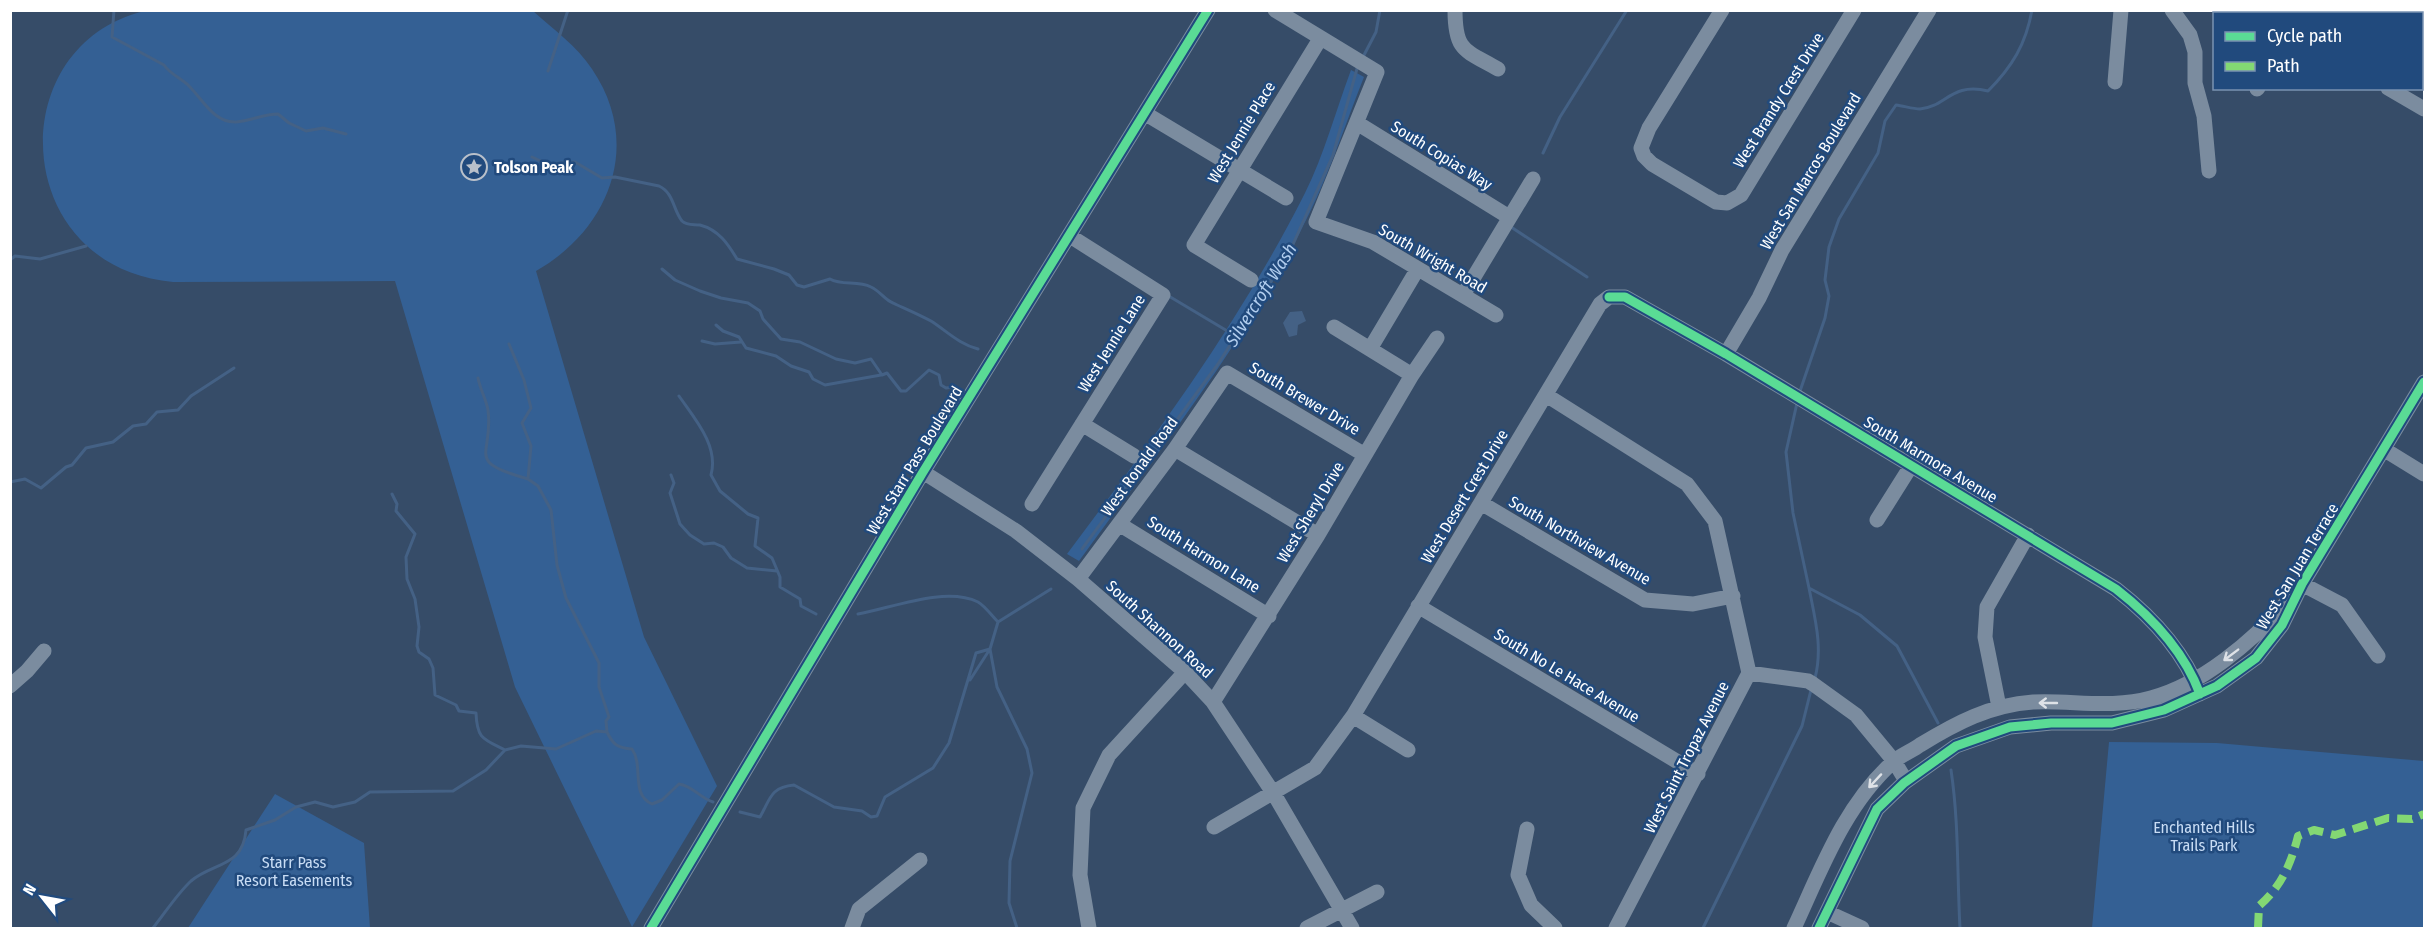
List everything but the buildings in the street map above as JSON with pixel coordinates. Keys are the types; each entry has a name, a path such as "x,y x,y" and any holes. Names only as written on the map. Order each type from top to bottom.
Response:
{"street":[{"name":"West Starr Pass Boulevard","path":"651,928 923,472 1146,114 1208,10"},
{"path":"1275,10 1377,72 1357,123"},
{"path":"1455,10 1454,42 1498,69"},
{"name":"West Brandy Crest Drive","path":"1722,10 1637,149 1652,164 1729,208 1741,195 1854,10"},
{"name":"West San Marcos Boulevard","path":"1726,354 1759,298 1782,250 1929,10"},
{"path":"2115,82 2121,10"},
{"path":"2172,10 2190,35 2195,52 2195,83 2204,116 2209,171"},
{"name":"West Jennie Place","path":"1251,280 1194,244 1320,39"},
{"path":"2391,90 2424,109"},
{"path":"1146,114 1286,198"},
{"name":"South Copias Way","path":"1357,123 1509,217"},
{"name":"South Wright Road","path":"1357,123 1316,222 1372,242 1496,315"},
{"path":"1463,295 1533,178"},
{"name":"West Jennie Lane","path":"1032,504 1163,295 1070,236"},
{"path":"1370,349 1417,270"},
{"name":"South Marmora Avenue","path":"1608,291 1625,297 1726,354 2116,589 2146,613 2164,633 2195,679 2200,694"},
{"name":"West Desert Crest Drive","path":"1214,827 1315,768 1353,716 1608,291"},
{"path":"1334,327 1412,375"},
{"name":"West Sheryl Drive","path":"1213,702 1269,616 1412,375 1437,338"},
{"name":"West Ronald Road","path":"1078,579 1175,449 1227,373"},
{"name":"South Brewer Drive","path":"1227,373 1365,454"},
{"name":"West San Juan Terrace","path":"1819,928 1877,810 1906,781 1956,746 1988,732 2010,726 2112,723 2164,711 2237,674 2256,658 2282,624 2302,584 2424,382"},
{"name":"West Saint Tropaz Avenue","path":"1546,395 1687,484 1715,521 1749,673 1616,928"},
{"path":"1082,424 1134,456"},
{"path":"1175,449 1318,535"},
{"path":"2385,450 2424,474"},
{"path":"1877,520 1911,466"},
{"name":"South Shannon Road","path":"923,472 1016,531 1078,579 1185,672 1213,702 1274,794 1352,928"},
{"name":"South Northview Avenue","path":"1481,503 1645,600 1693,604 1733,596"},
{"name":"South Harmon Lane","path":"1119,524 1269,616"},
{"path":"1999,707 1985,637 1987,607 2028,535"},
{"path":"2302,584 2342,605 2378,656"},
{"name":"West San Juan Terrace","path":"1794,928 1847,817 1861,797 1894,761 1948,727 1999,707 2033,702 2112,705 2152,698 2195,679 2246,643 2273,618 2302,584"},
{"name":"South No Le Hace Avenue","path":"1418,606 1698,774"},
{"path":"10,686 44,651"},
{"path":"1089,928 1080,876 1083,808 1109,755 1185,672"},
{"path":"1749,673 1809,681 1856,715 1894,761 1906,781"},
{"path":"1353,716 1408,750"},
{"path":"1527,830 1518,875 1531,905 1555,928"},
{"path":"852,928 859,909 920,860"},
{"path":"1307,928 1377,892"},
{"path":"1827,912 1862,928"}],"green space":[{"path":"149,10 533,11 579,53 592,69 607,97 615,126 616,155 611,182 600,208 583,232 562,253 536,271 644,637 717,786 632,927 515,687 395,281 173,282 118,267 79,238 54,198 43,152 48,106 67,63 100,30"},
{"path":"1351,70 1364,77 1325,179 1286,259 1260,304 1202,392 1079,561 1067,554 1194,379 1280,241 1312,178"},
{"name":"Enchanted Hills Trails Park","path":"2109,742 2217,743 2424,761 2424,928 2092,928"},
{"name":"Starr Pass Resort Easements","path":"275,794 364,843 370,928 188,928"}],"shaded area":[{"path":"1302,311 1306,321 1298,325 1297,335 1289,337 1283,323 1290,312"}],"waterway":[{"path":"114,10 112,37 164,65 189,86 221,119 236,122 278,114 289,123 306,131 323,128 346,134"},
{"path":"548,71 568,10"},
{"name":"Silvercroft Wash","path":"1363,57 1376,32 1380,10"},
{"path":"1543,153 1560,117 1627,10"},
{"path":"1799,394 1825,318 1829,296 1825,280 1829,247 1839,219 1878,153 1885,121 1896,105 1920,109 1936,104 1957,92 1976,89 1988,91 2017,54 2026,34 2032,10"},
{"name":"Silvercroft Wash","path":"1082,549 1218,364 1290,251 1333,155 1358,65"},
{"path":"532,157 547,164 575,162 602,178 615,177 659,186 668,193 684,223 700,225 713,230 737,259 789,275 797,285 804,287 830,279 866,285 890,302 931,321 959,341 978,349"},
{"path":"1511,227 1587,277"},
{"path":"10,260 15,256 40,259 86,246"},
{"path":"662,269 675,280 700,291 748,303 760,311 763,319 781,339 800,342 836,359 855,363 871,359 882,375 887,373 901,391 906,391 929,370 939,375 941,385 946,388 954,387"},
{"path":"1167,295 1234,335 1237,334"},
{"path":"716,325 723,331 739,337 746,348 776,356 791,366 809,372 813,379 825,385 881,375"},
{"path":"702,341 715,344 741,342"},
{"path":"509,344 524,380 531,408 522,423 531,446 528,479 538,486 551,510 557,565 566,598 599,663 599,687 609,717 606,721 607,732"},
{"path":"10,482 25,479 41,488 66,467 72,465 86,448 113,442 133,426 146,424 157,412 178,410 191,396 234,368"},
{"path":"478,378 488,410 489,425 486,447 488,461 508,473 528,479"},
{"path":"679,396 709,443 713,464 711,475 720,491 748,514 758,518 755,546 772,558 780,577 780,587 800,599 801,606 816,614"},
{"path":"1797,403 1786,452 1793,513 1809,588 1860,615 1897,646 1938,723"},
{"path":"671,475 674,483 670,493 680,524 690,535 704,544 714,543 723,547 731,558 747,568 777,571"},
{"path":"392,494 397,504 396,511 415,534 406,557 407,579 415,599 419,627 417,646 419,652 429,659 433,668 435,695 456,705 459,711 476,713 478,728 483,737 505,750"},
{"path":"1809,588 1818,644 1815,678"},
{"name":"Silvercroft Wash","path":"1017,928 1009,903 1010,861 1032,773 1027,749 997,687 990,649 998,622 1051,589"},
{"path":"858,614 918,600 950,596 978,602 998,622"},
{"path":"970,680 990,649"},
{"path":"740,812 760,817 775,792 780,788 794,785 834,807 862,811 871,817 877,816 885,797 933,768 949,743 976,653 990,649"},
{"path":"1703,928 1802,726 1811,690"},
{"path":"153,928 191,881 233,858 244,842 246,830 275,820 296,807 315,802 333,807 355,802 370,792 453,791 486,770 505,750 521,746 556,749 596,731 607,732 617,745 632,749 637,763 641,794 652,804 662,800 679,784 713,802"},
{"path":"1951,770 1957,829 1960,928"}],"marked path":[{"path":"2258,928 2259,906 2279,883 2292,856 2298,836 2314,830 2335,835 2388,818 2412,819 2424,814"}],"cycle path":[{"path":"651,928 923,472 1208,10"},
{"path":"1609,297 1625,297 1726,354 2116,589 2166,636 2185,663 2200,694"},
{"path":"1819,928 1877,809 1904,783 1956,746 2010,727 2051,723 2112,723 2164,710 2217,686 2256,658 2282,625 2302,584 2424,382"}],"place":[{"name":"Tolson Peak","path":"474,167"}]}
